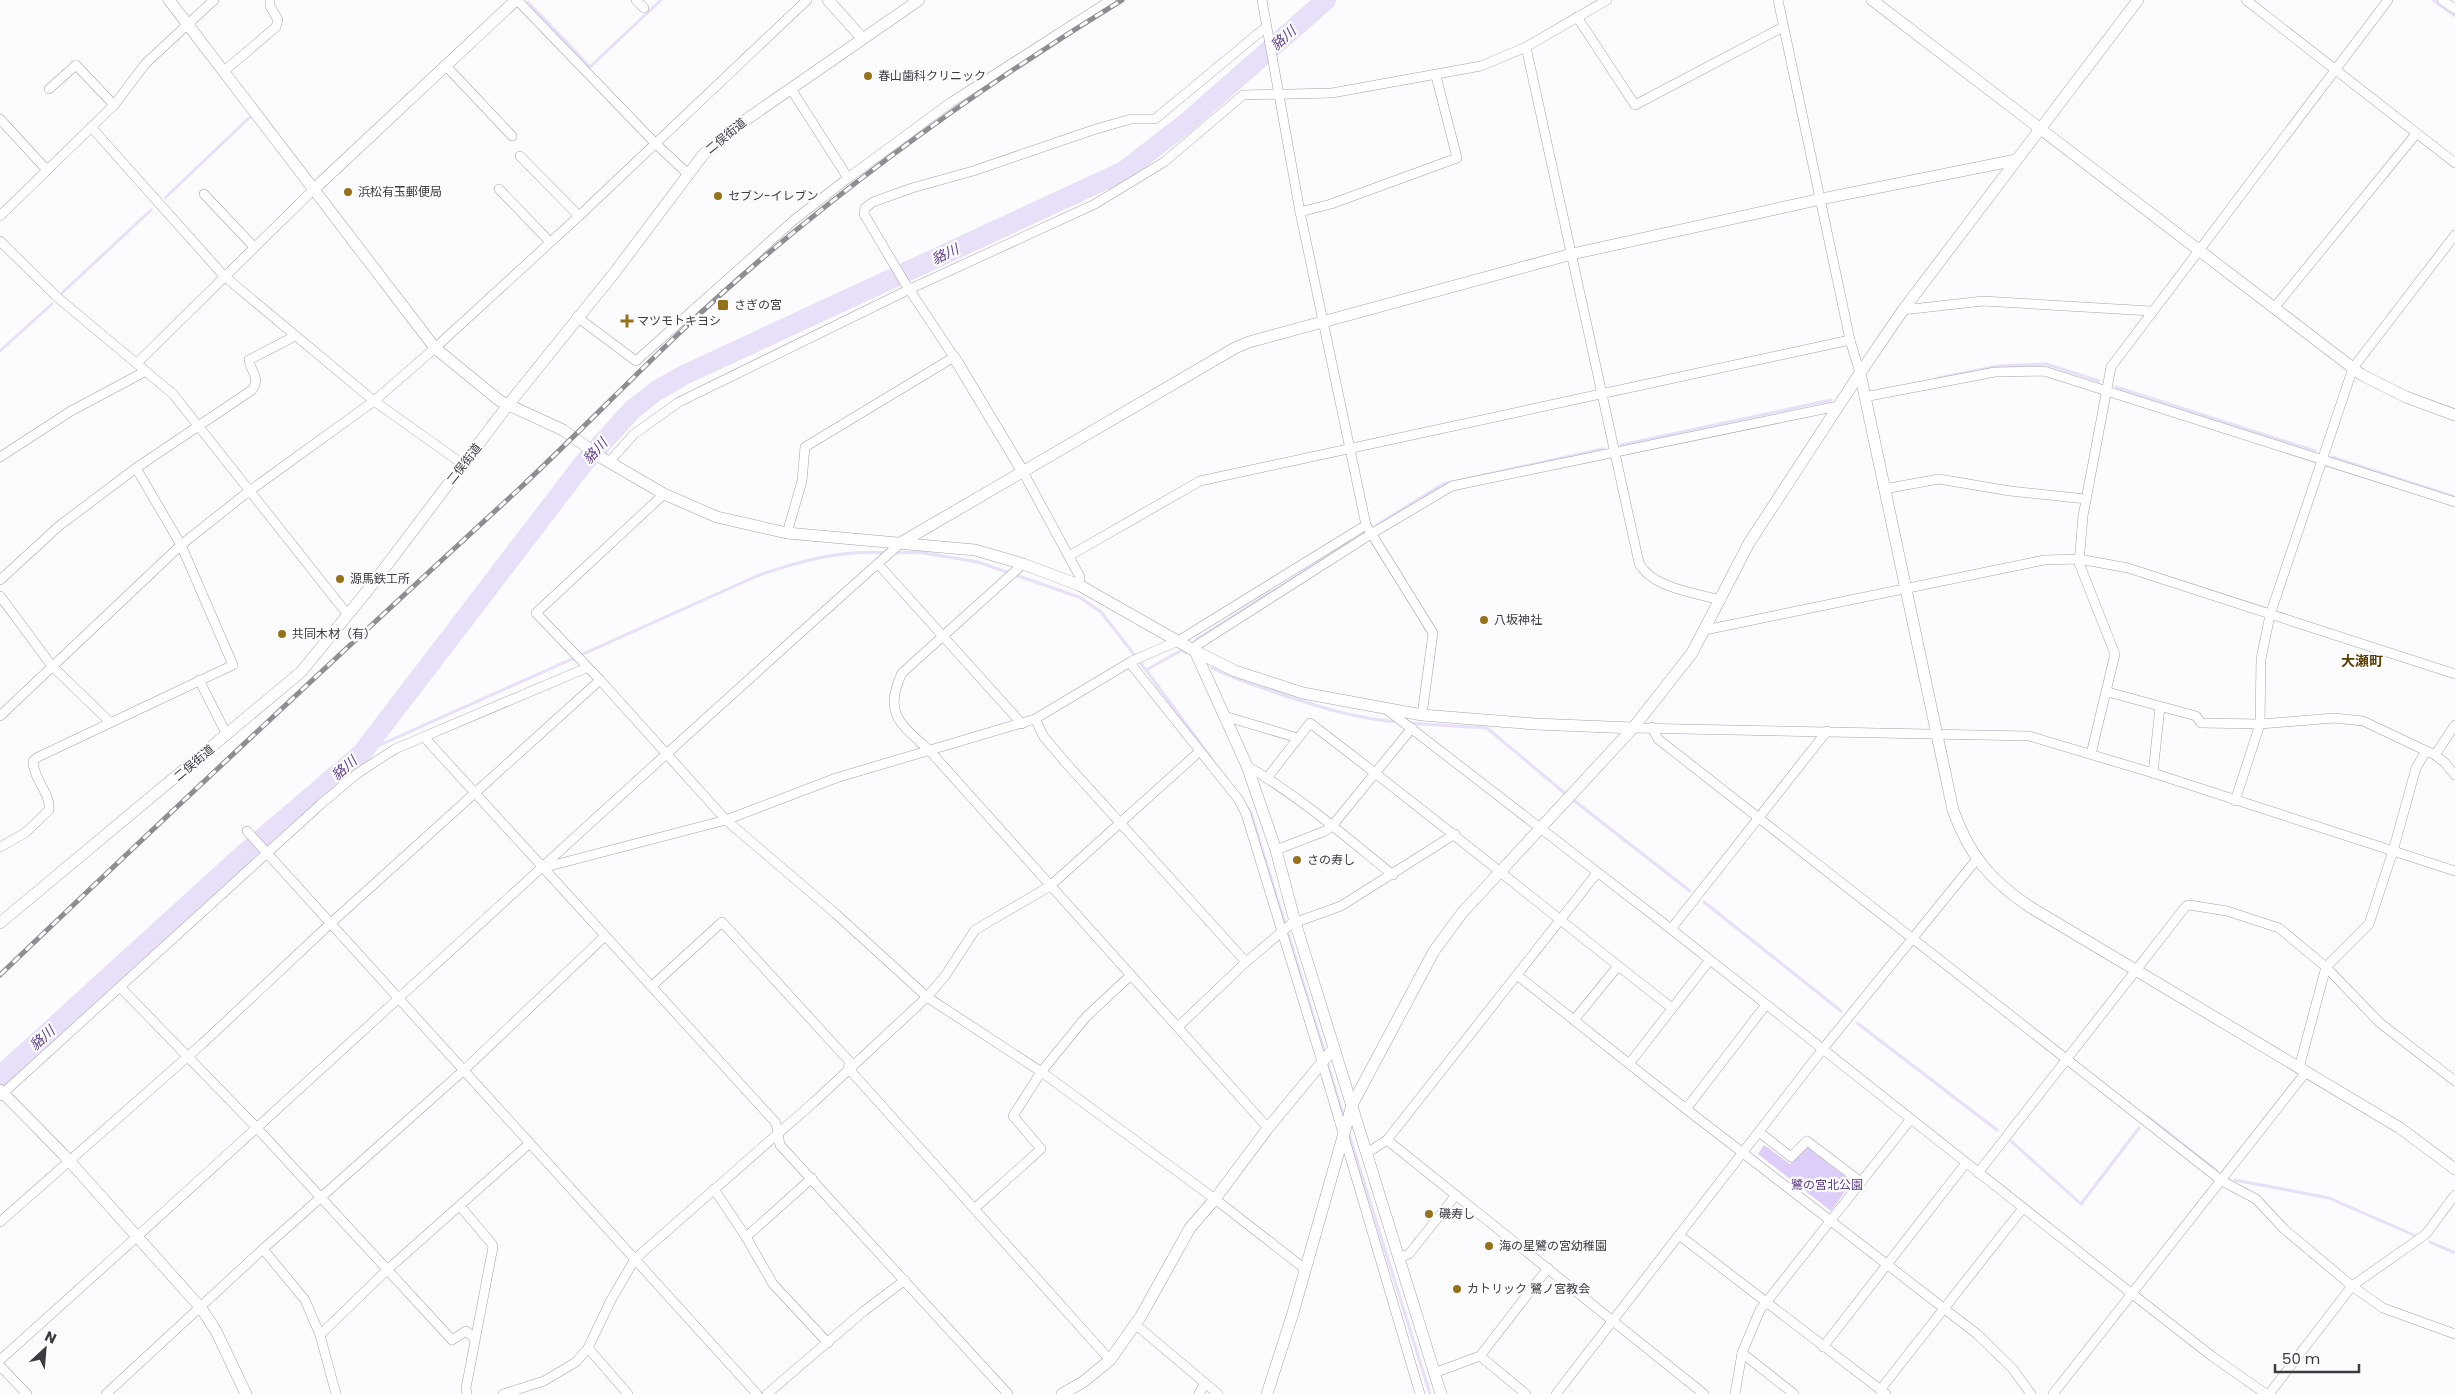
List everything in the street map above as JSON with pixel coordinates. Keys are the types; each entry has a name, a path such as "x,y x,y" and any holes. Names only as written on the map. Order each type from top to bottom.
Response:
{"street":[{"path":"169,0 435,348 500,401 549,423 605,460 664,494 717,518 787,533 900,545 975,550 1020,567 1079,585 1193,650 1235,671 1272,684 1345,702 1422,715 1535,724 1633,728 2029,736 2153,773 2455,871"},
{"path":"0,216 114,105 146,63 214,0"},
{"path":"223,72 276,27 278,20 270,6 270,0"},
{"path":"136,363 313,190 516,0 654,143 688,175"},
{"path":"636,0 644,8"},
{"path":"0,716 181,545 374,401 435,348 579,216 807,0"},
{"path":"828,0 862,38"},
{"name":"二俣街道","path":"0,923 228,735 301,672 348,615 577,317 615,272 703,155 728,133 919,0"},
{"path":"577,317 636,361 794,220 848,178 950,104 1111,0"},
{"path":"1262,0 1300,212 1366,525 1433,633 1422,715"},
{"path":"605,460 634,434 679,402 908,286 1094,204 1164,162 1243,94 1332,93 1436,76 1481,66 1526,47 1607,0"},
{"path":"1778,0 1850,340 1860,373 1935,733 1953,810 1962,836 1988,874 2010,894 2135,971 2400,1128 2455,1169"},
{"path":"1267,1394 1351,1109 1434,951 1462,913 1633,728 1692,653 1749,543 1903,310 2138,0"},
{"path":"2246,0 2337,69 2416,134 2455,163"},
{"path":"2091,754 2108,692 2115,654 2079,559 2086,499 2111,366 2150,311 2388,0"},
{"path":"2442,0 2455,9"},
{"path":"1879,2 2040,130 2353,368 2406,397 2455,415"},
{"path":"1577,17 1634,105 1783,27"},
{"path":"1079,585 1080,577 1070,556 1023,472 954,357 895,266 864,214 865,208 873,202 1131,119 1155,119 1266,27"},
{"path":"1526,47 1639,563 1643,571 1660,582 1720,600"},
{"path":"49,89 76,65 114,105"},
{"path":"446,66 512,136"},
{"path":"1300,212 1331,204 1456,158 1436,76"},
{"path":"791,89 848,178"},
{"path":"0,119 47,170"},
{"path":"90,127 224,276 374,401 464,465"},
{"path":"2274,308 2416,134"},
{"path":"520,156 579,216"},
{"path":"0,1360 137,1238 665,753 900,545 1235,348 1322,322 1572,254 1821,199 2016,160"},
{"path":"499,189 550,242"},
{"path":"204,194 254,247"},
{"path":"2236,801 2260,724 2261,659 2270,615 2353,368 2455,235"},
{"path":"0,241 57,297 173,394 348,615"},
{"path":"1903,310 1983,301 2150,311"},
{"path":"0,580 59,526 136,468 254,388 257,378 249,362 250,359 295,336"},
{"path":"1070,556 1200,482 1850,340"},
{"path":"787,533 802,481 805,447 954,357"},
{"path":"0,457 71,411 146,371"},
{"path":"1864,397 1995,372 2044,371 2455,502"},
{"path":"1193,650 1371,534 1452,486 1613,451 1838,406"},
{"path":"0,847 24,833 49,810 48,800 33,769 33,762 38,756 233,665 181,545 136,468"},
{"path":"1884,489 1939,479 2010,491 2086,499"},
{"path":"664,494 536,613 600,680 726,820 836,914 927,997 1041,1072 1215,1199 1305,1269"},
{"path":"541,868 726,820 836,778 1035,719 1131,662 1178,641 1366,525"},
{"path":"1705,630 2044,560 2079,559 2128,568 2455,674"},
{"path":"881,561 1022,724"},
{"path":"1020,567 902,673 896,686 892,706 896,717 905,729 929,750 1268,1128"},
{"path":"0,596 52,666 109,722"},
{"path":"1193,650 1247,766 1276,850 1328,1055 1344,1134 1420,1394"},
{"path":"1131,662 1239,800 1246,814 1281,931 1367,1153 1441,1394"},
{"path":"246,1394 216,1330 201,1308 69,1160 1,1092 358,773 395,749 584,665"},
{"path":"199,680 228,735"},
{"path":"0,1222 187,1057 331,923 475,795 600,680"},
{"path":"2108,692 2196,716 2201,723 2260,724 2334,718 2362,721 2435,755 2445,763 2455,776"},
{"path":"2153,773 2160,707"},
{"path":"1385,708 1670,929 1765,1006 2213,1357 2267,1394 2352,1286 2426,1234 2455,1195"},
{"path":"1224,716 1298,738"},
{"path":"1035,719 1044,736 1246,962"},
{"path":"1267,778 1310,723 1455,834 1560,922 1672,1008"},
{"path":"2435,755 2455,725"},
{"path":"1652,727 1658,739 2067,1060 2222,1181 2256,1199 2284,1229 2352,1286 2383,1308 2455,1334"},
{"path":"1276,850 1325,831 1332,826 1412,728"},
{"path":"1670,929 1827,731"},
{"path":"424,737 541,868 604,936 609,939 673,1012 776,1123 776,1133 780,1145 1008,1394"},
{"path":"503,1394 544,1380 576,1362 588,1348 611,1300 635,1259 776,1133 814,1102 848,1068 927,997 945,976 975,930 1050,886 1200,751"},
{"path":"2053,1394 2131,1293 2222,1181 2302,1070 2326,967 2369,924 2393,851 2416,768 2426,751"},
{"path":"1247,766 1267,778 1332,826 1393,876"},
{"path":"247,832 757,1394"},
{"path":"1178,1027 1281,931 1293,923 1341,906 1393,876 1455,834"},
{"path":"1556,1394 1822,1050 1977,859"},
{"path":"1367,1153 1387,1140 1597,873"},
{"path":"1978,1173 2186,906 2189,905 2227,911 2266,922 2279,928 2326,967 2380,1023 2455,1081"},
{"path":"652,986 722,922 850,1062 848,1068"},
{"path":"106,1394 263,1249 464,1070 604,936"},
{"path":"1629,1064 1708,960"},
{"path":"1574,1020 1618,966"},
{"path":"974,1209 1041,1149 1013,1116 1041,1072 1086,1016 1131,975"},
{"path":"1517,975 1992,1347 2012,1368 2031,1394"},
{"path":"120,987 256,1127 452,1340 466,1331 474,1338"},
{"path":"1686,1109 1765,1006"},
{"path":"1062,1394 1083,1382 1110,1360 1135,1324 1190,1228 1328,1055"},
{"path":"848,1068 1110,1360"},
{"path":"1735,1394 1742,1353 1760,1310 1910,1120"},
{"path":"1759,1132 1791,1158 1807,1140 1861,1182"},
{"path":"1387,1140 1704,1394"},
{"path":"320,1335 387,1270 530,1143"},
{"path":"1823,1347 1888,1266 1966,1163"},
{"path":"746,1237 812,1178"},
{"path":"714,1189 746,1237 773,1284 828,1343"},
{"path":"1398,1258 1409,1254 1456,1195"},
{"path":"460,1206 492,1244 474,1338 466,1388 467,1394"},
{"path":"1679,1235 1884,1393 1942,1308 2023,1208"},
{"path":"263,1249 305,1300 320,1335 336,1394"},
{"path":"1434,1373 1480,1356 1548,1268"},
{"path":"767,1394 864,1311 905,1280"},
{"path":"1135,1324 1218,1394"},
{"path":"588,1348 628,1394"},
{"path":"1742,1353 1794,1394"},
{"path":"1480,1356 1526,1394"},
{"path":"0,1366 27,1394"},
{"path":"1199,1394 1206,1383"}],"green space":[{"name":"鷺の宮北公園","path":"1764,1145 1790,1164 1807,1147 1852,1182 1831,1211 1758,1154"}],"waterway":[{"path":"528,2 590,67 661,0"},
{"name":"貉川","path":"0,1076 245,853 362,753 583,464 632,410 656,391 684,375 1124,171 1186,123 1326,0"},
{"path":"2433,0 2455,16"},
{"path":"165,198 250,117"},
{"path":"62,293 151,210"},
{"path":"0,351 52,304"},
{"path":"1938,378 1999,366 2046,364 2099,381"},
{"path":"2116,387 2315,451"},
{"path":"1621,445 1831,400"},
{"path":"1377,525 1443,484 1603,449"},
{"path":"2332,457 2455,497"},
{"path":"1196,640 1350,542"},
{"path":"362,753 757,576 821,557 871,552 888,553"},
{"path":"894,553 918,552 978,562 1079,597 1101,612 1146,670 1182,650"},
{"path":"1181,650 1186,653"},
{"path":"1212,668 1228,676 1324,708 1368,718 1399,722"},
{"path":"1148,669 1146,670 1211,758"},
{"path":"1407,723 1487,728 1567,795"},
{"path":"1572,799 1690,891"},
{"path":"1247,807 1251,813 1325,1054"},
{"path":"1704,902 1841,1011"},
{"path":"1857,1023 1997,1130"},
{"path":"1327,1062 1344,1118"},
{"path":"2148,1117 2217,1171"},
{"path":"2011,1141 2081,1204 2139,1128"},
{"path":"1348,1131 1430,1394"},
{"path":"2235,1180 2329,1198 2416,1236"},
{"path":"2430,1242 2455,1253"}],"railway":[{"path":"0,975 258,730 549,461 696,317 758,262 845,191 935,124 1028,60 1122,0"}],"place":[{"name":"春山歯科クリニック","path":"868,76"},
{"name":"浜松有玉郵便局","path":"348,192"},
{"name":"セブン-イレブン","path":"718,196"},
{"name":"さぎの宮","path":"723,305"},
{"name":"マツモトキヨシ","path":"627,321"},
{"name":"源馬鉄工所","path":"340,579"},
{"name":"八坂神社","path":"1484,620"},
{"name":"共同木材（有）","path":"282,634"},
{"name":"さの寿し","path":"1297,860"},
{"name":"磯寿し","path":"1429,1214"},
{"name":"海の星鷺の宮幼稚園","path":"1489,1246"},
{"name":"カトリック 鷺ノ宮教会","path":"1457,1289"}],"district":[{"name":"大瀬町","path":"2362,661"}]}
